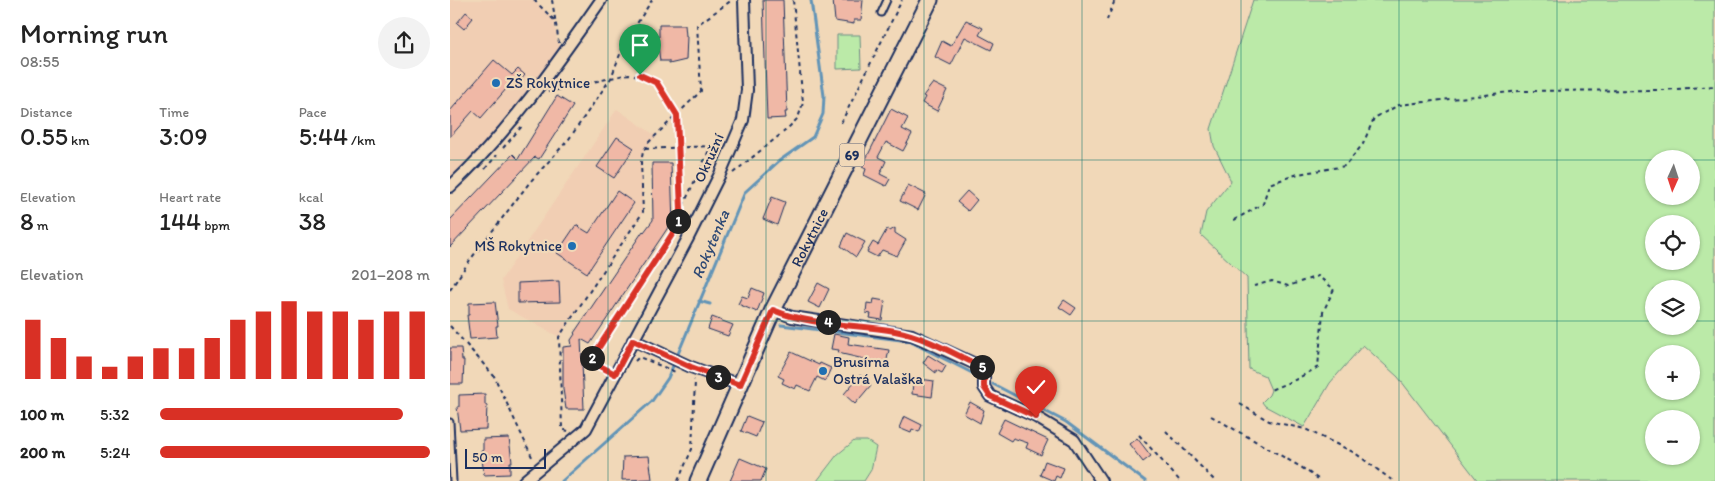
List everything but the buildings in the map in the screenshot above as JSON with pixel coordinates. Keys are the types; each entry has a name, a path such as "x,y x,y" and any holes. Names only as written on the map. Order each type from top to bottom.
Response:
{"main road":[{"name":"Rokytnice","path":"698,481 773,310 930,0"}],"street":[{"path":"450,187 518,116 601,0"},
{"name":"Okružní","path":"524,481 586,429 720,174 742,120 747,90 744,0"},
{"path":"773,310 792,317 912,335 984,368 984,387 990,396 1036,417 1074,440 1101,481"},
{"path":"633,340 691,367 740,385"}],"lane":[{"path":"881,13 887,0"},
{"path":"450,422 453,481"}],"path":[{"path":"534,0 554,20"},
{"path":"552,0 558,42 565,51"},
{"path":"450,290 470,260 530,182 569,139 612,78 624,44 652,0"},
{"path":"570,432 562,429 559,338 643,212 641,162 645,149 701,91 697,25 732,0"},
{"path":"720,174 730,176 798,118 803,103 793,0"},
{"path":"841,123 902,0"},
{"path":"1107,20 1115,0"},
{"path":"548,92 629,74 649,78 657,83 677,115 681,210"},
{"path":"1234,220 1263,204 1269,184 1298,174 1345,166 1363,144 1374,118 1399,105 1519,91 1664,90 1715,86"},
{"path":"485,169 524,124"},
{"path":"615,374 590,361 673,233 681,210 711,146 645,149"},
{"path":"1254,286 1272,281 1288,286 1318,276 1334,289 1322,312 1318,367 1297,379 1268,391"},
{"path":"450,326 494,376 535,463"},
{"path":"664,368 678,374"},
{"path":"678,481 692,449 695,381"},
{"path":"1240,404 1269,421 1305,429 1355,453 1393,481"},
{"path":"1211,416 1301,467 1321,481"},
{"path":"1166,430 1215,481"},
{"path":"1139,435 1180,481"}],"shaded area":[{"name":"ZŠ Rokytnice","path":"450,0 534,0 554,20 557,42 565,51 450,187"},
{"name":"MŠ Rokytnice","path":"617,109 656,136 643,152 641,162 643,212 559,337 508,309 501,280"}],"green space":[{"path":"1253,0 1715,0 1715,481 1478,481 1398,377 1363,345 1330,383 1304,427 1265,406 1262,402 1271,390 1265,376 1249,369 1247,278 1201,235 1206,212 1231,181 1214,146 1211,129"},
{"path":"837,35 860,35 861,68 837,69"},
{"path":"854,441 867,441 876,447 871,470 864,481 817,481 837,455"}],"waterway":[{"name":"Rokytenka","path":"562,481 652,401 668,378 745,192 779,161 813,137 823,114 824,96 811,0"},
{"path":"699,301 710,304"},
{"path":"781,325 909,341 976,375"},
{"path":"993,384 1066,422 1145,481"}],"place":[{"name":"ZŠ Rokytnice","path":"496,83"},
{"name":"MŠ Rokytnice","path":"572,246"},
{"name":"Brusírna Ostrá Valaška","path":"823,371"}],"route":[{"path":"640,75 657,83 677,115 681,210 673,233 590,361 615,374 633,340 691,367 740,385 773,310 792,317 912,335 984,368 984,387 990,396 1036,417"}]}
